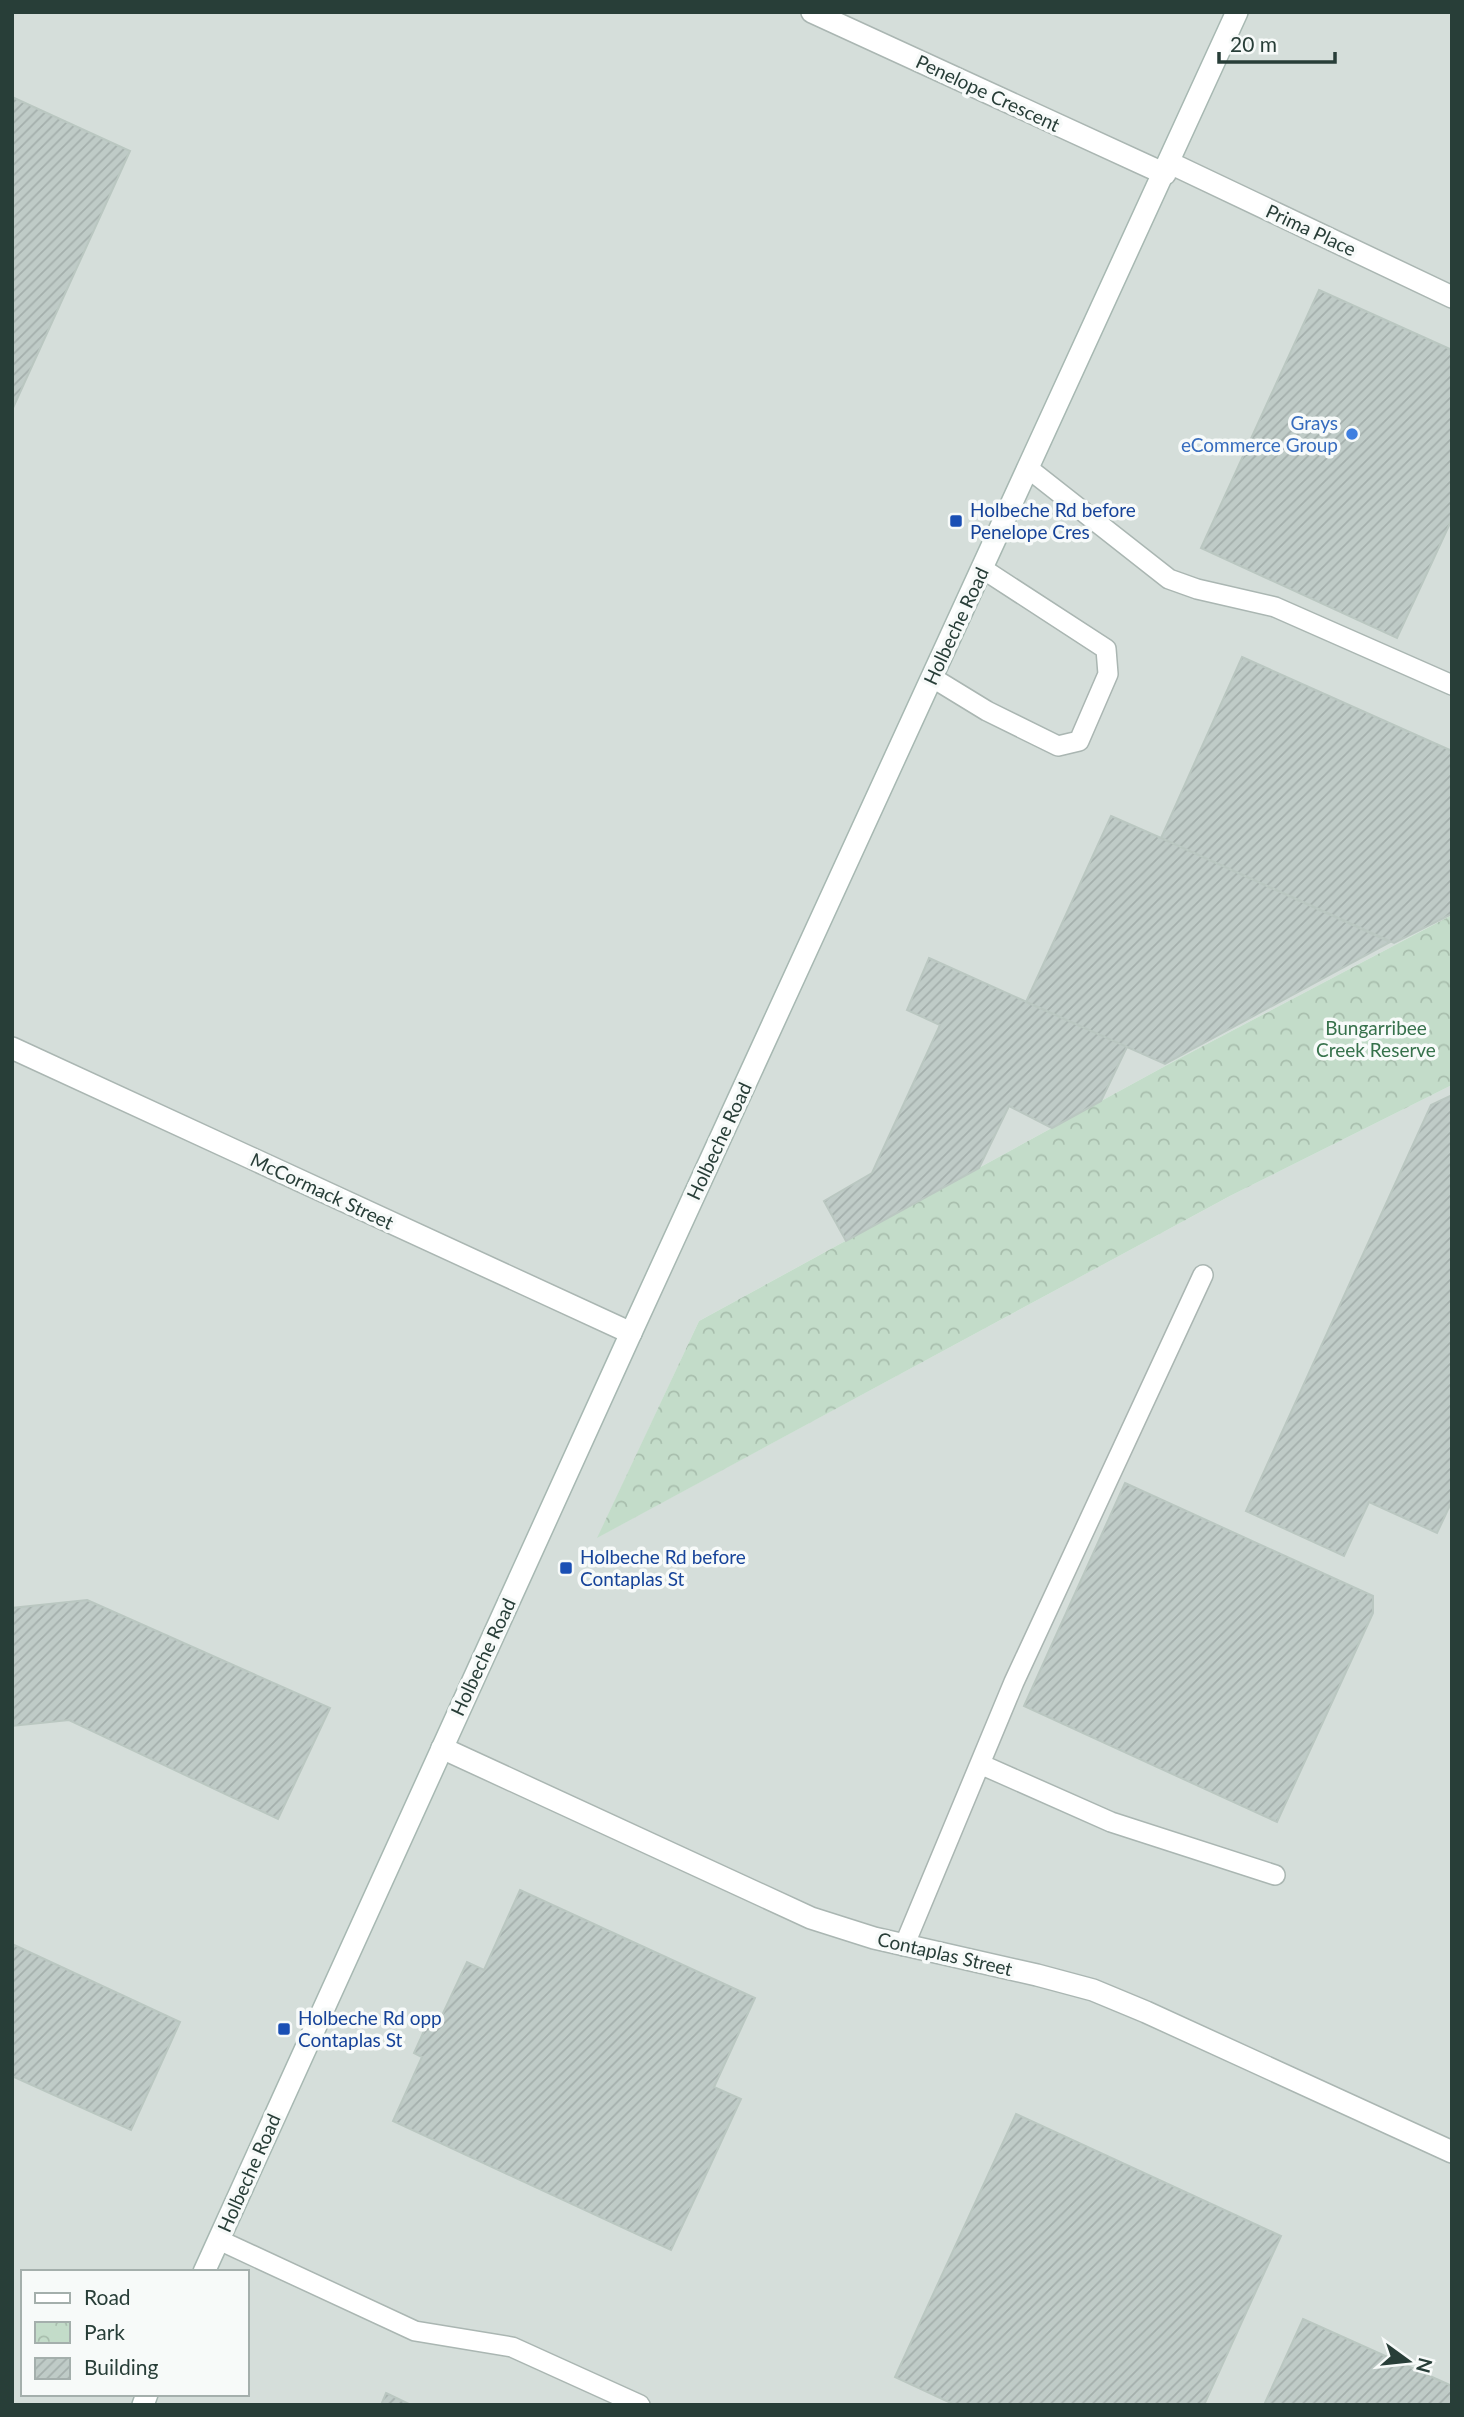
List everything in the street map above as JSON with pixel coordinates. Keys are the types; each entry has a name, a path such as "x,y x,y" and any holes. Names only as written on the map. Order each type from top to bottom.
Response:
{"street":[{"name":"Penelope Crescent","path":"811,12 1167,168"},
{"name":"Holbeche Road","path":"205,2270 1237,12"},
{"name":"Prima Place","path":"1167,168 1452,297"},
{"name":"McCormack Street","path":"12,1048 631,1333"},
{"name":"Contaplas Street","path":"442,1748 811,1918 904,1946 1059,1980 1119,1999 1452,2152"}],"lane":[{"path":"1029,469 1169,579 1197,589 1275,607 1452,685"},
{"path":"933,678 987,710 1058,746 1079,741 1108,674 1106,649 983,569"},
{"path":"904,1946 1014,1682 1203,1275"},
{"path":"980,1764 1111,1822 1275,1875"},
{"path":"219,2240 415,2331 512,2347 640,2405"}],"shaded area":[{"path":"12,12 1452,12 1452,915 1167,1065 699,1321 598,1537 1230,1196 1452,1085 1452,2405 12,2405"}],"green space":[{"name":"Bungarribee Creek Reserve","path":"1452,915 1452,1085 1230,1196 597,1538 699,1321 1167,1065"}],"building":[{"path":"12,97 130,151 12,410"},
{"name":"Grays eCommerce Group","path":"1319,290 1452,350 1452,519 1397,638 1201,548"},
{"path":"1242,657 1452,751 1452,914 1394,943 1161,838"},
{"path":"1111,816 1390,942 1165,1064 1026,1002"},
{"path":"929,958 1127,1047 1101,1101 1052,1128 1009,1106 979,1168 846,1241 824,1201 872,1173 940,1025 907,1010"},
{"path":"1452,1095 1452,1501 1437,1533 1369,1502 1344,1556 1246,1511 1431,1105"},
{"path":"1125,1483 1373,1596 1373,1613 1277,1822 1024,1706"},
{"path":"87,1600 330,1708 278,1819 69,1720 12,1726 12,1608"},
{"path":"520,1890 755,1998 714,2087 741,2099 671,2250 393,2121 422,2057 414,2053 429,2020 438,2024 467,1962 484,1970"},
{"path":"12,1944 180,2022 131,2130 12,2076"},
{"path":"1016,2114 1281,2236 1204,2405 955,2405 895,2377"},
{"path":"1303,2319 1452,2386 1452,2405 1264,2405"},
{"path":"386,2393 411,2405 381,2405"}],"place":[{"name":"Grays eCommerce Group","path":"1352,434"},
{"name":"Holbeche Rd before Penelope Cres","path":"956,521"},
{"name":"Holbeche Rd before Contaplas St","path":"566,1568"},
{"name":"Holbeche Rd opp Contaplas St","path":"284,2029"}]}
